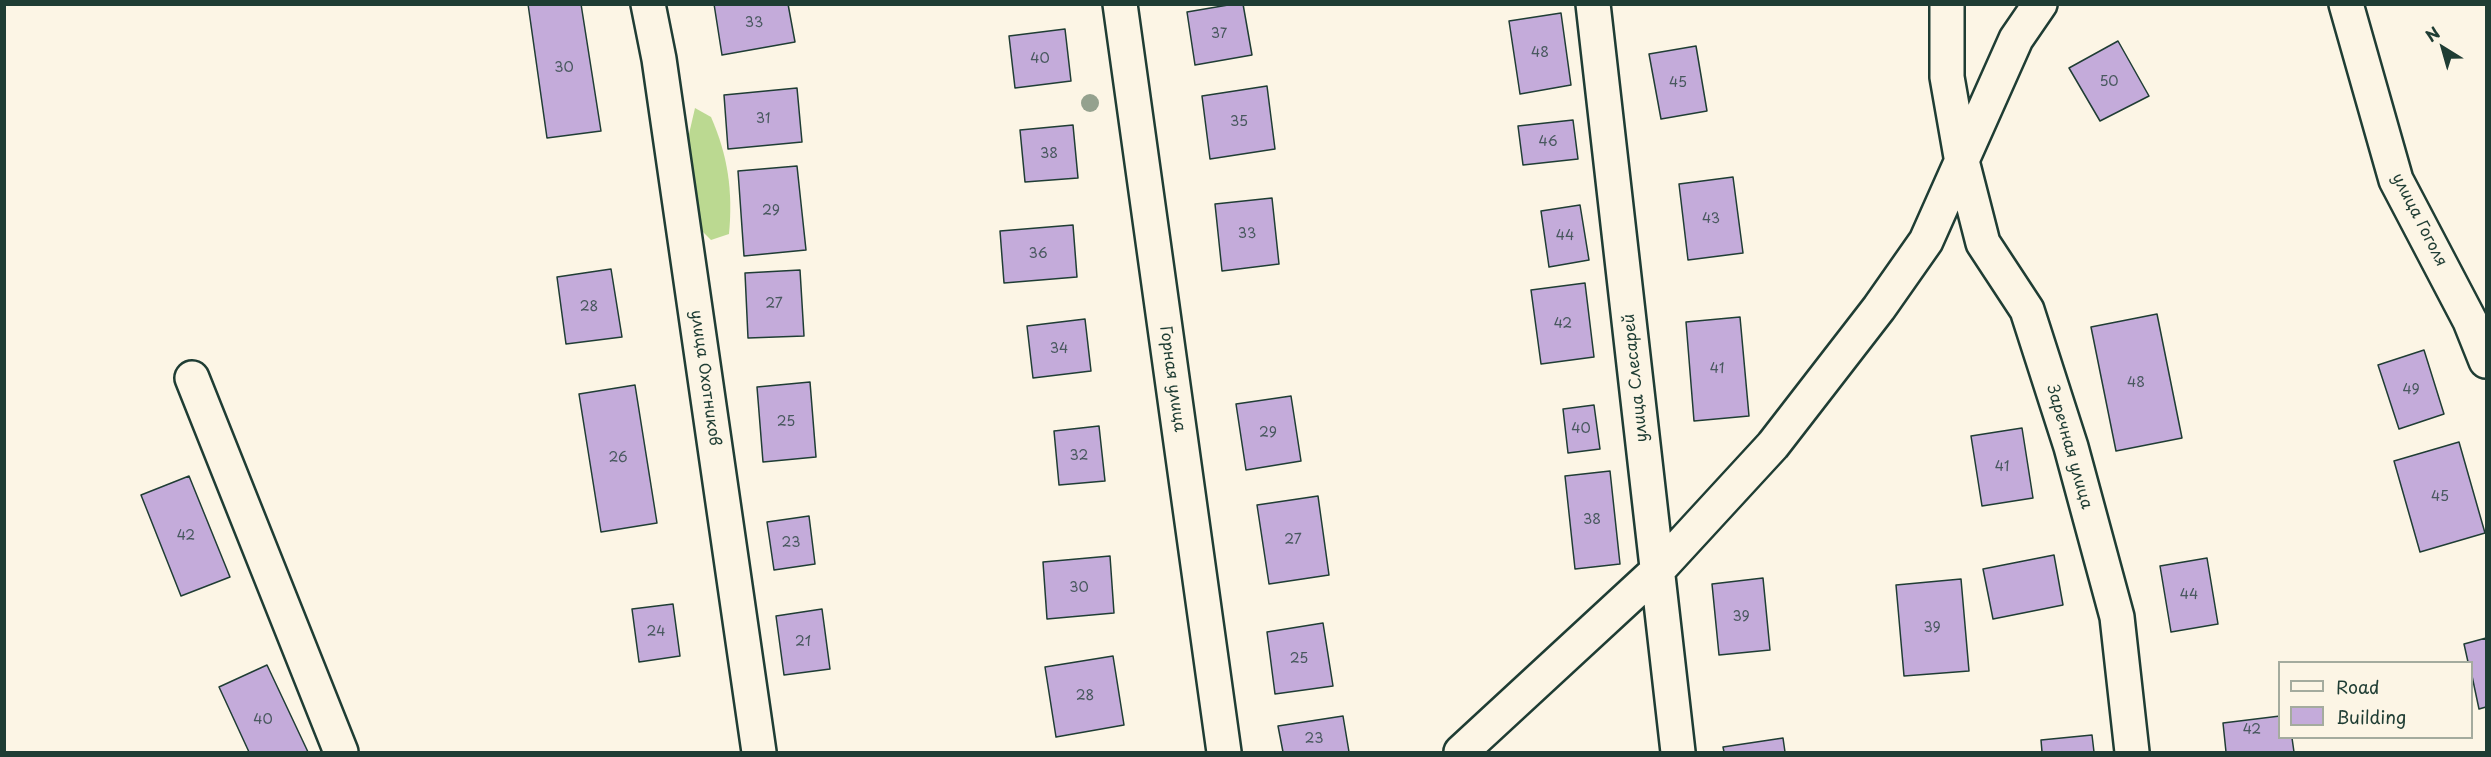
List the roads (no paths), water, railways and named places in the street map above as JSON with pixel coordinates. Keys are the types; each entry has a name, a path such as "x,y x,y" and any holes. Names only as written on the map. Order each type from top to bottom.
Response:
{"street":[{"name":"улица Охотников","path":"648,4 658,59 759,753"},
{"name":"Горная улица","path":"1120,4 1224,753"},
{"name":"улица Слесарей","path":"1593,4 1678,753"},
{"name":"Заречная улица","path":"1947,4 1947,77 1961,157 1983,243 2027,310 2071,447 2117,617 2132,753"},
{"path":"1461,753 1657,571 1773,445 1879,308 1926,241 1961,157 2016,39 2040,4"},
{"name":"улица Гоголя","path":"2346,4 2396,180 2478,319 2487,361"},
{"path":"192,378 341,753"}]}
